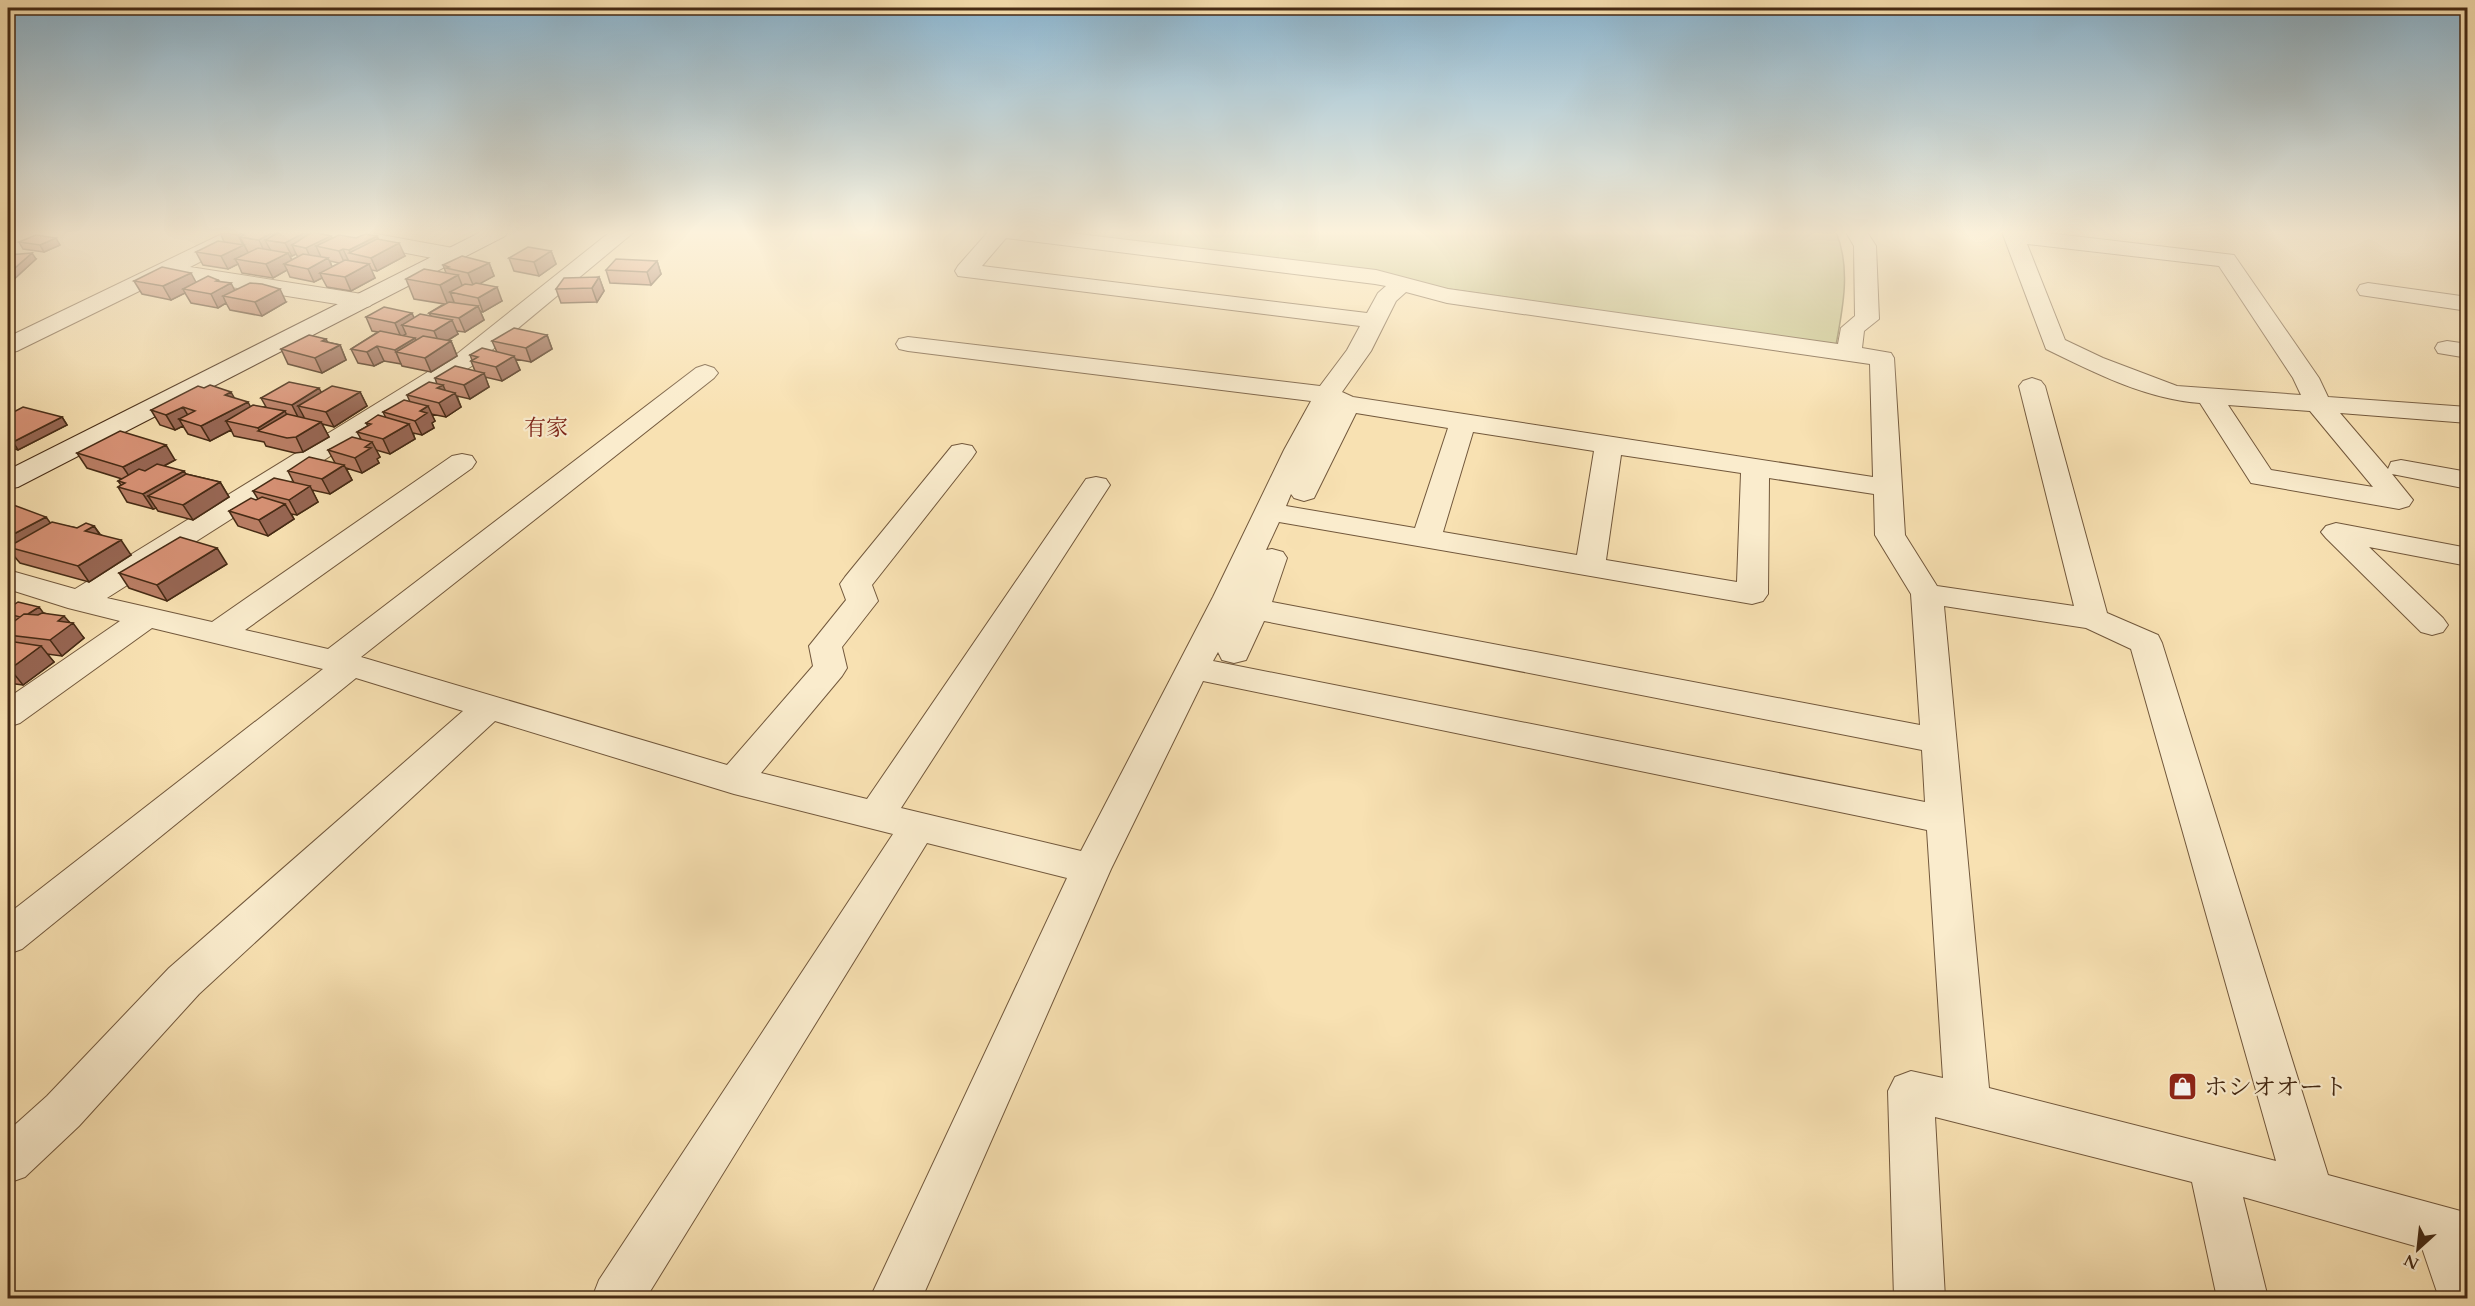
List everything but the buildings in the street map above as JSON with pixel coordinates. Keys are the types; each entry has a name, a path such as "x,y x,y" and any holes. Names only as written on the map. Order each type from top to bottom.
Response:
{"street":[{"path":"8,346 118,293"},
{"path":"312,293 362,301"},
{"path":"8,481 378,293"},
{"path":"79,601 466,359 546,293"},
{"path":"1146,293 1375,321"},
{"path":"1304,492 1337,399 1386,298 1392,293"},
{"path":"1431,293 1882,358 1890,535 1927,594 1968,1103"},
{"path":"1849,353 1853,328 1867,319 1866,293"},
{"path":"2035,293 2055,344 2094,363 2173,393 2468,415"},
{"path":"2209,396 2261,477 2399,500 2318,404 2306,378 2248,293"},
{"path":"2388,293 2468,304"},
{"path":"908,344 1337,399 1463,422 1888,488"},
{"path":"8,937 343,663 705,373"},
{"path":"2032,386 2093,619"},
{"path":"896,1299 1091,869 1269,512 1337,399"},
{"path":"1426,538 1463,422"},
{"path":"1590,567 1609,444"},
{"path":"734,781 830,668 825,646 862,601 856,584 962,452"},
{"path":"217,634 462,462"},
{"path":"1269,512 1752,594 1755,467"},
{"path":"2401,468 2468,481"},
{"path":"876,816 1096,485"},
{"path":"2432,625 2336,532 2468,557"},
{"path":"1234,652 1254,609 1272,558"},
{"path":"8,579 79,601 343,663 734,781 1091,869"},
{"path":"1927,594 2093,619 2145,643 2309,1192"},
{"path":"1254,609 1939,741"},
{"path":"8,715 147,617"},
{"path":"1193,668 1946,820"},
{"path":"8,1161 63,1111 184,981 489,707"},
{"path":"617,1299 918,826"},
{"path":"1919,1299 1911,1091 1968,1103 2309,1192 2454,1233 2463,1299"},
{"path":"2212,1167 2241,1299"}],"shaded area":[{"path":"1475,293 1843,293 1836,345"}],"place":[{"name":"ホシオオート","path":"2183,1087"}],"district":[{"name":"有家","path":"546,427"}]}
